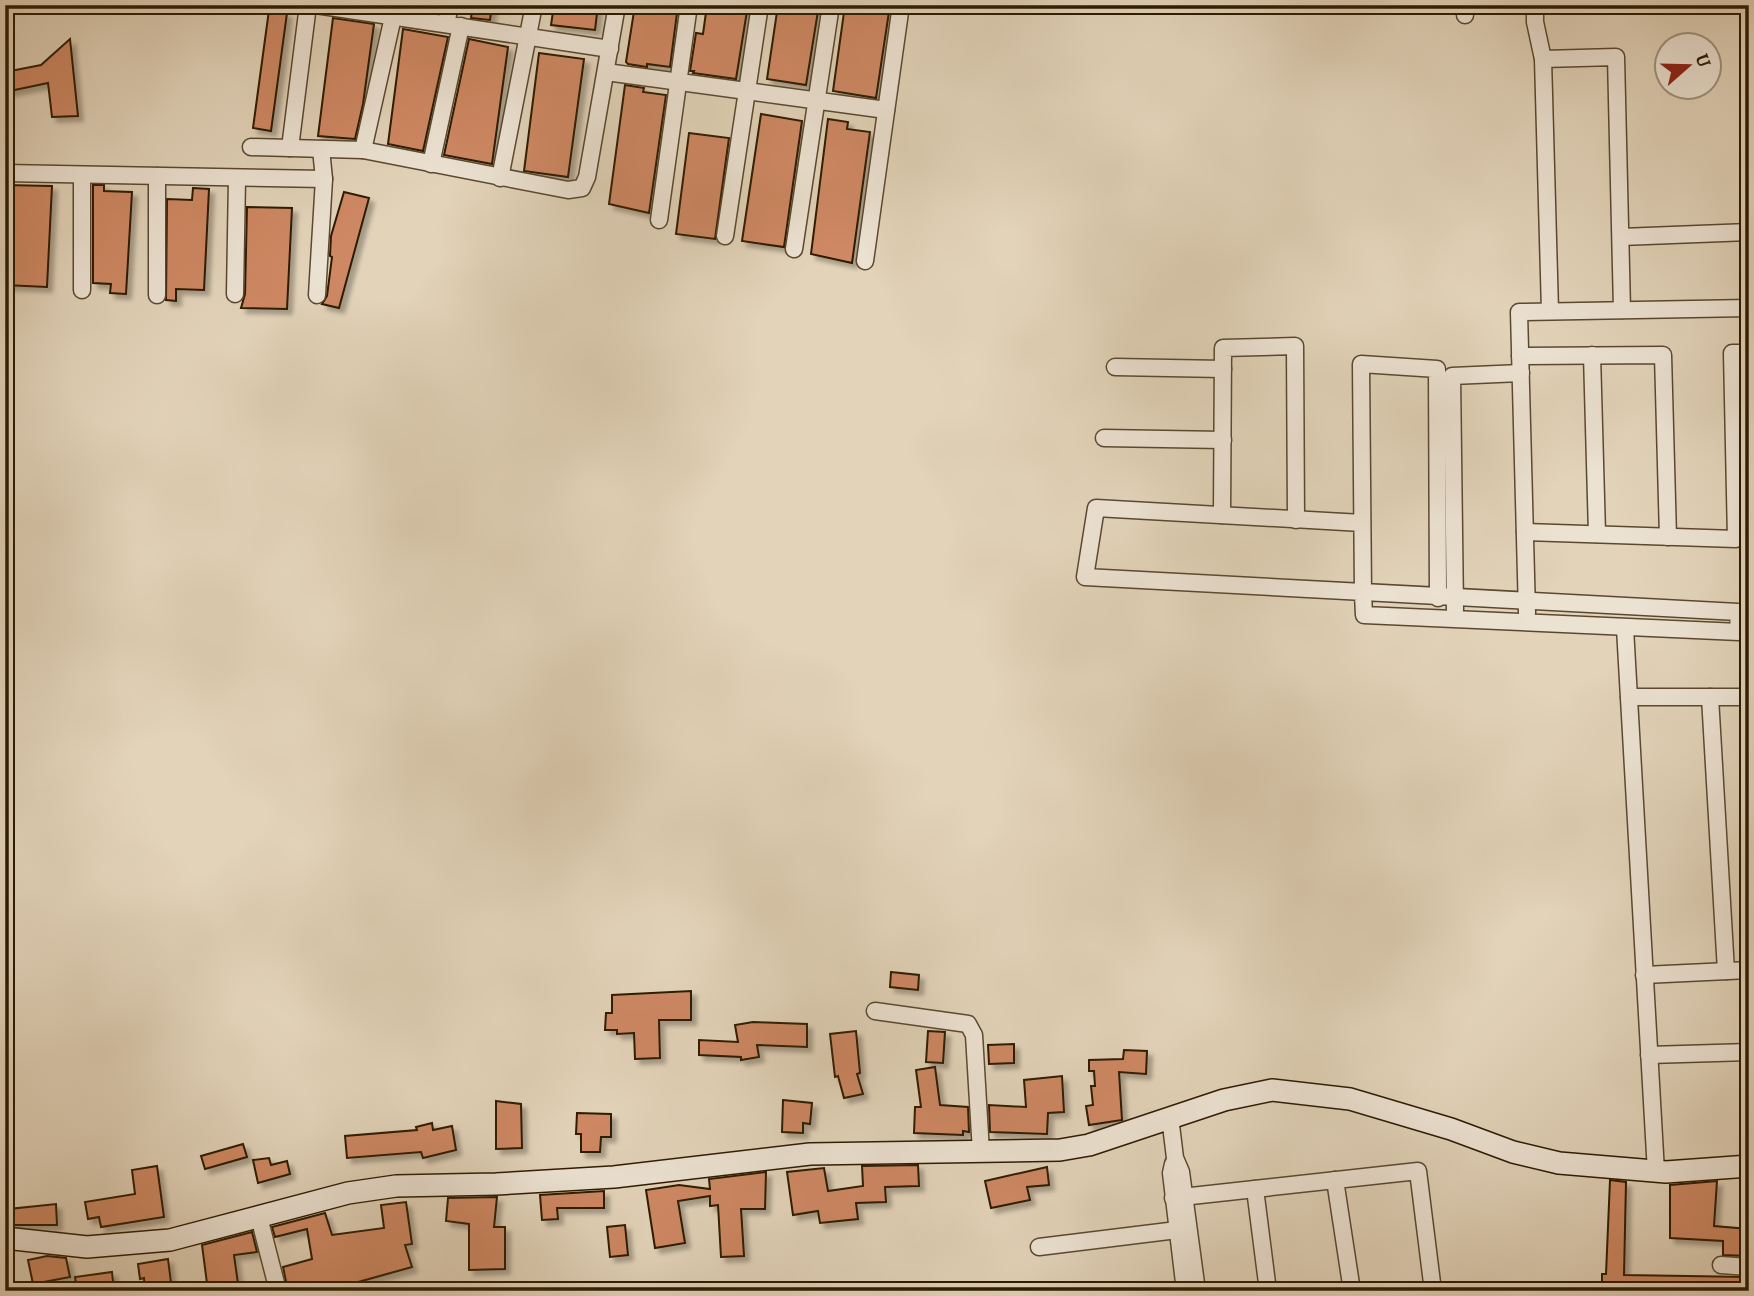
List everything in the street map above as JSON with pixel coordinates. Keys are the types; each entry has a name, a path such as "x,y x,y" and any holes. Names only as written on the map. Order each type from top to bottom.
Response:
{"street":[{"path":"290,148 308,5"},
{"path":"316,5 368,9 393,17 610,49"},
{"path":"431,164 453,25 450,5"},
{"path":"500,178 530,37 534,5"},
{"path":"251,147 363,150 568,190 582,188 586,183 617,5"},
{"path":"659,220 689,5"},
{"path":"725,236 760,5"},
{"path":"794,249 831,5"},
{"path":"865,261 901,5"},
{"path":"1535,5 1535,22 1543,60 1550,311"},
{"path":"363,150 393,17"},
{"path":"1543,60 1616,57 1622,310"},
{"path":"606,72 886,110"},
{"path":"317,295 324,179 321,149"},
{"path":"5,173 324,179"},
{"path":"82,175 82,290"},
{"path":"157,176 157,295"},
{"path":"235,294 237,177"},
{"path":"1621,237 1749,232"},
{"path":"1527,622 1519,312 1749,308"},
{"path":"1222,515 1223,348 1295,346 1296,520"},
{"path":"1525,532 1736,539 1732,353 1749,353"},
{"path":"1592,355 1597,534"},
{"path":"1520,356 1663,355 1668,537"},
{"path":"1363,523 1096,508 1085,578 1363,594 1455,599 1738,612 1739,632 1364,615 1363,594 1363,523 1361,364 1437,369 1438,598"},
{"path":"1115,367 1223,369"},
{"path":"1456,619 1452,376 1521,373"},
{"path":"1104,438 1223,440"},
{"path":"1625,628 1656,1172"},
{"path":"1629,697 1741,697"},
{"path":"1710,697 1726,971"},
{"path":"1644,975 1749,970"},
{"path":"875,1011 968,1024 974,1035 981,1152"},
{"path":"1649,1055 1749,1052"},
{"path":"5,1238 87,1247 170,1240 348,1193 396,1186 496,1184 614,1177 810,1154 1060,1150 1089,1145 1224,1100 1272,1090 1350,1099 1451,1129 1535,1158 1559,1163 1656,1172 1749,1166"},
{"path":"1170,1117 1175,1158 1171,1173 1179,1197 1197,1291"},
{"path":"1179,1197 1418,1171 1433,1291"},
{"path":"1335,1180 1352,1291"},
{"path":"1255,1189 1268,1291"},
{"path":"1179,1197 1177,1230 1185,1291"},
{"path":"259,1217 278,1291"},
{"path":"1039,1247 1177,1230"},
{"path":"1721,1265 1749,1267"}],"building":[{"path":"407,5 437,5 436,12 407,8"},
{"path":"473,5 492,5 490,20 471,18"},
{"path":"554,5 598,5 595,30 551,25"},
{"path":"635,5 678,5 670,67 647,64 647,67 626,62"},
{"path":"707,5 748,5 736,79 690,71 696,33 703,34"},
{"path":"778,5 819,5 806,85 767,79"},
{"path":"845,5 890,5 876,98 833,91"},
{"path":"269,10 287,13 271,131 253,128"},
{"path":"333,18 374,24 363,104 355,139 318,136"},
{"path":"403,29 448,37 423,151 388,144"},
{"path":"70,39 78,116 52,117 48,83 5,92 5,72 41,65"},
{"path":"469,39 508,47 492,164 444,155"},
{"path":"539,53 584,59 568,177 524,171"},
{"path":"625,85 644,88 643,92 666,95 649,213 609,204"},
{"path":"761,114 802,121 784,247 742,241"},
{"path":"828,119 848,122 847,129 870,132 852,263 811,254"},
{"path":"689,133 729,138 715,239 676,234"},
{"path":"5,185 52,186 47,287 5,285"},
{"path":"93,185 104,185 104,191 132,192 126,294 110,293 111,284 93,283"},
{"path":"193,188 209,189 204,290 176,289 176,301 166,300 167,199 192,200"},
{"path":"344,192 369,198 339,308 322,304 327,296 332,257 331,236"},
{"path":"247,207 292,208 287,309 241,308 245,294"},
{"path":"891,972 919,975 918,990 890,987"},
{"path":"691,991 691,1020 659,1020 660,1058 635,1059 634,1033 617,1034 617,1030 605,1030 606,1013 612,1013 612,995"},
{"path":"753,1022 807,1024 807,1047 757,1045 759,1057 741,1060 741,1057 699,1055 699,1040 738,1042 735,1025"},
{"path":"856,1031 860,1073 857,1074 863,1094 844,1098 838,1076 835,1077 830,1034"},
{"path":"928,1031 945,1032 943,1063 926,1062"},
{"path":"1014,1044 1014,1063 989,1064 988,1045"},
{"path":"1124,1050 1147,1051 1146,1074 1119,1072 1122,1120 1089,1125 1086,1106 1093,1105 1091,1086 1095,1086 1094,1071 1089,1071 1089,1060 1123,1059"},
{"path":"935,1067 940,1105 968,1107 969,1132 963,1131 963,1135 914,1133 915,1107 921,1107 916,1070"},
{"path":"1062,1076 1064,1112 1048,1113 1047,1134 990,1132 989,1105 1026,1107 1024,1080"},
{"path":"783,1100 812,1103 810,1124 803,1123 803,1133 782,1132"},
{"path":"496,1101 521,1104 522,1148 496,1149"},
{"path":"577,1113 611,1114 611,1137 601,1137 600,1152 581,1152 581,1134 576,1134"},
{"path":"432,1123 433,1130 452,1126 456,1150 423,1158 421,1152 347,1158 345,1136 417,1130 416,1127"},
{"path":"243,1144 247,1157 205,1169 201,1156"},
{"path":"269,1158 271,1165 287,1161 290,1174 258,1183 253,1160"},
{"path":"918,1165 919,1186 885,1187 886,1202 856,1203 858,1219 820,1223 818,1211 793,1215 787,1172 824,1168 828,1191 863,1186 862,1166"},
{"path":"157,1166 164,1217 101,1227 99,1217 88,1219 85,1202 135,1194 132,1170"},
{"path":"1047,1167 1049,1185 1027,1187 1030,1200 991,1208 985,1181"},
{"path":"766,1172 765,1209 741,1209 744,1256 721,1257 718,1205 710,1206 710,1196 678,1201 685,1243 655,1248 646,1190 679,1185 710,1189 709,1179"},
{"path":"1610,1180 1626,1182 1624,1275 1749,1277 1749,1291 1602,1291 1602,1274 1606,1274"},
{"path":"1717,1181 1714,1226 1749,1229 1749,1256 1723,1255 1723,1241 1670,1238 1670,1185"},
{"path":"604,1191 604,1208 557,1208 558,1219 542,1220 540,1195"},
{"path":"497,1197 494,1227 505,1227 505,1269 469,1270 469,1224 446,1221 448,1198"},
{"path":"406,1202 412,1244 405,1245 412,1267 351,1284 352,1287 339,1291 288,1291 283,1267 312,1259 307,1229 275,1237 272,1227 325,1213 332,1235 384,1228 381,1205"},
{"path":"56,1204 57,1225 10,1225 9,1209"},
{"path":"625,1225 628,1255 610,1257 607,1227"},
{"path":"252,1232 257,1252 234,1255 239,1291 208,1291 202,1245"},
{"path":"47,1256 66,1258 70,1277 33,1284 28,1260"},
{"path":"168,1259 172,1291 145,1291 144,1278 140,1279 138,1264"},
{"path":"112,1272 114,1291 77,1291 75,1277"}]}
